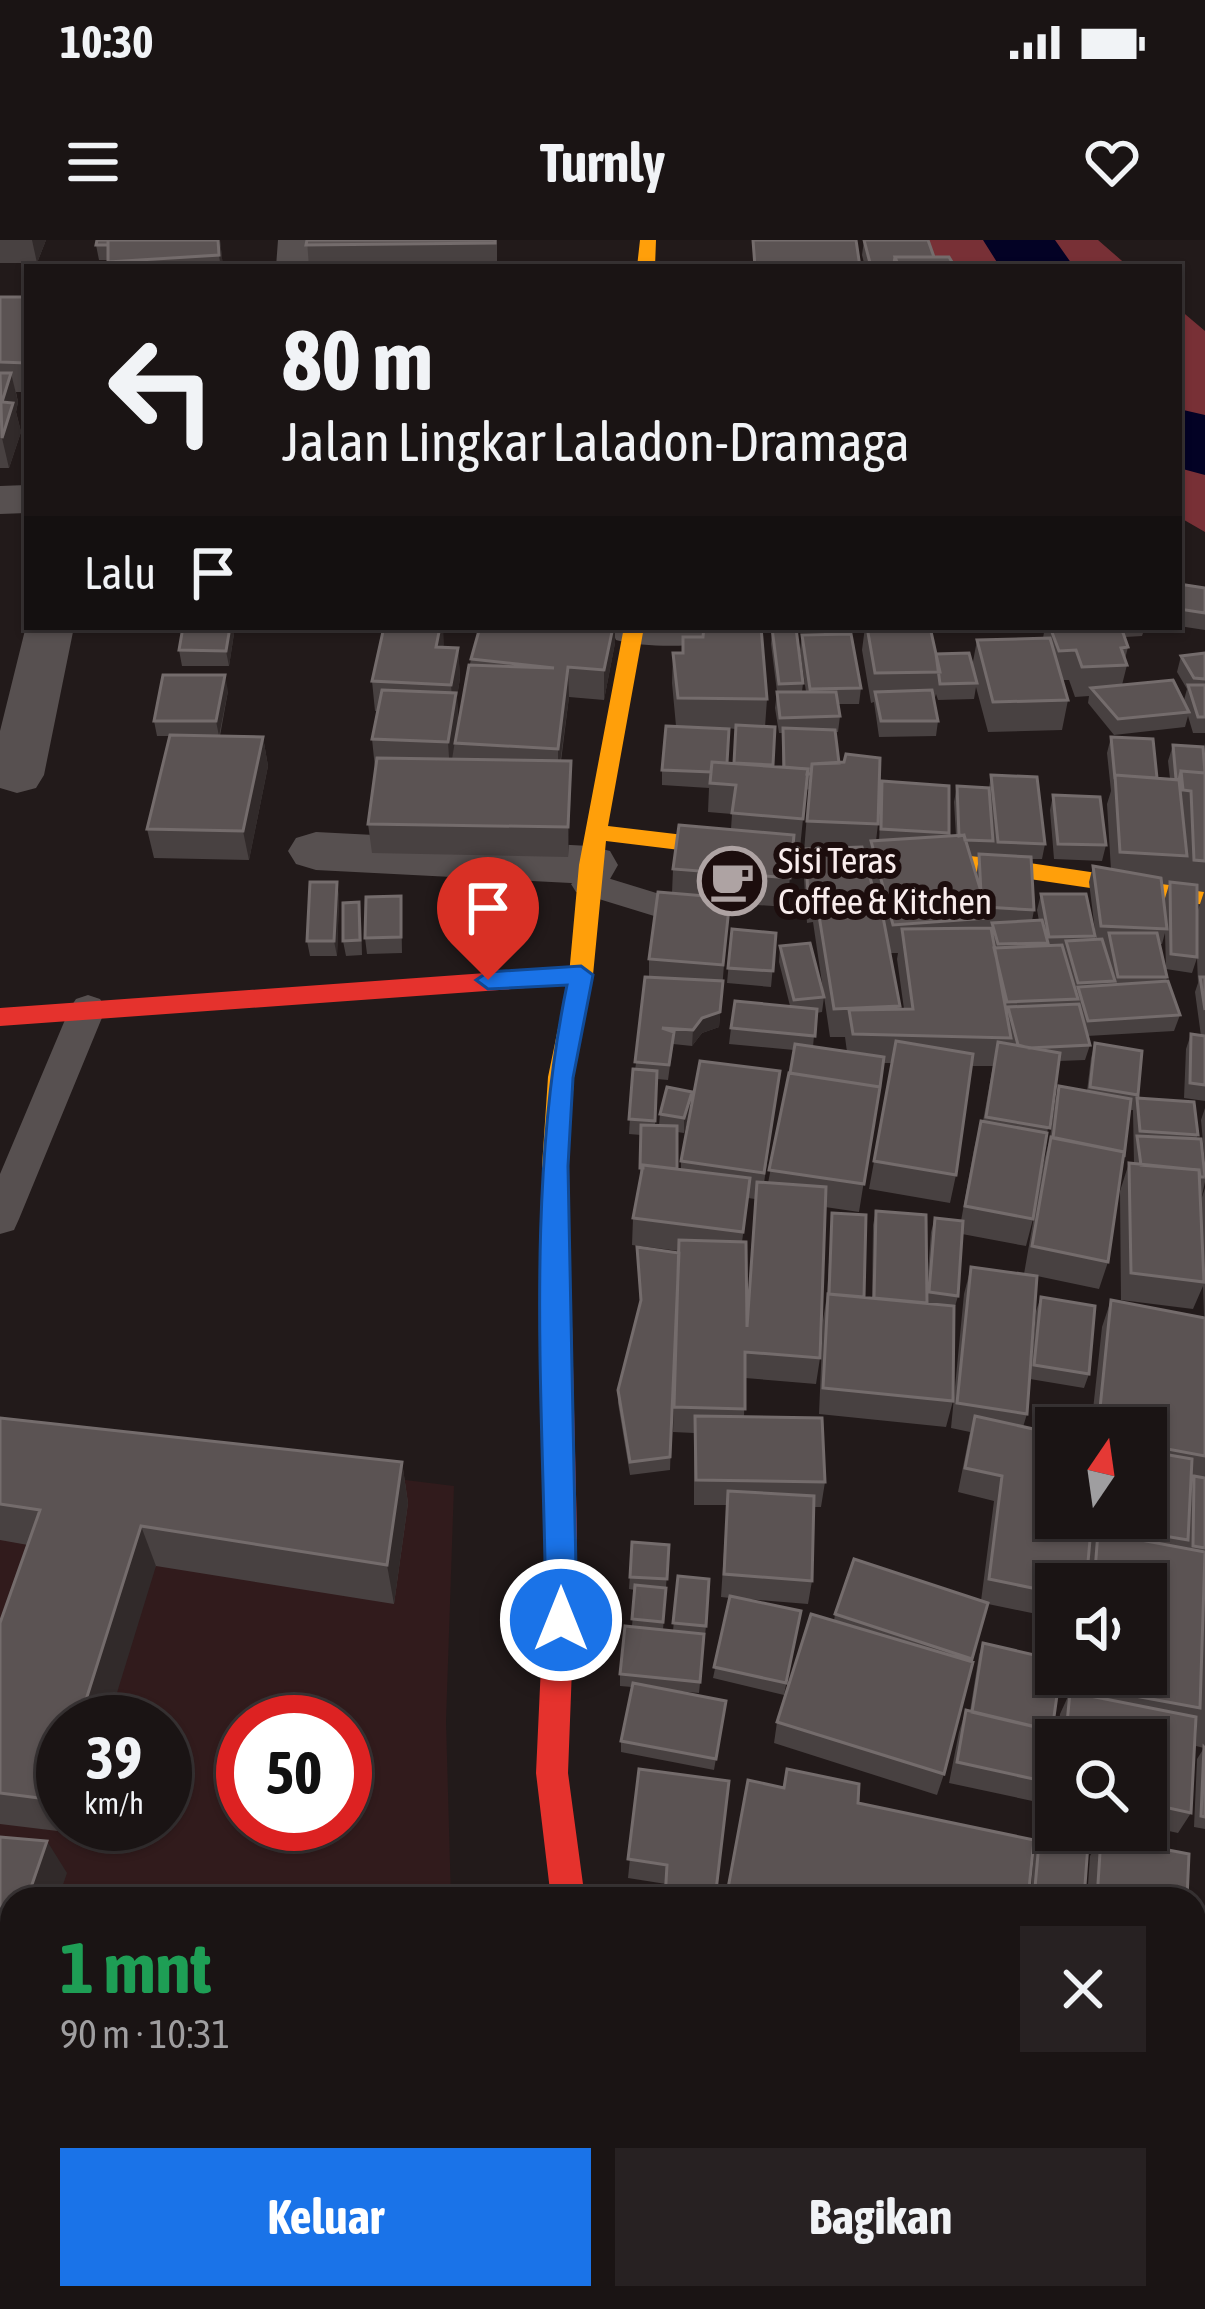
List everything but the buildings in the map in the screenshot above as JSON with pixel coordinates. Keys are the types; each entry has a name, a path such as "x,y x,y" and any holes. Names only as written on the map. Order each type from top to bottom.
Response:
{"main road":[{"path":"565,1887 558,1861 553,1749 562,1556 555,1166 560,1078 581,975 592,861 634,630"},
{"path":"592,861 983,864 1205,897"},
{"path":"0,1017 581,975"}],"street":[{"path":"16,776 48,630"},
{"path":"316,851 592,861"}],"lane":[{"path":"592,861 710,921"},
{"path":"0,1220 88,1008"}],"shaded area":[{"path":"919,240 1098,240 1126,264 931,264"},
{"path":"1182,312 1205,331 1205,532 1182,519"},
{"path":"0,1430 454,1486 446,1721 451,1887 0,1887"}],"waterway":[{"path":"1019,240 1035,264"},
{"path":"1182,435 1205,450"}],"traffic: slow":[{"path":"646,264 648,240"},
{"path":"559,1366 555,1166 561,1077 581,975 590,865 633,630"},
{"path":"599,833 837,861 983,864 1205,897"}],"traffic: jam":[{"path":"0,1017 581,975"},
{"path":"559,1366 562,1536 552,1773 565,1887"}],"place":[{"name":"Sisi Teras Coffee & Kitchen","path":"732,881"}],"route":[{"path":"488,980 581,975 560,1078 555,1166 561,1620"}]}
